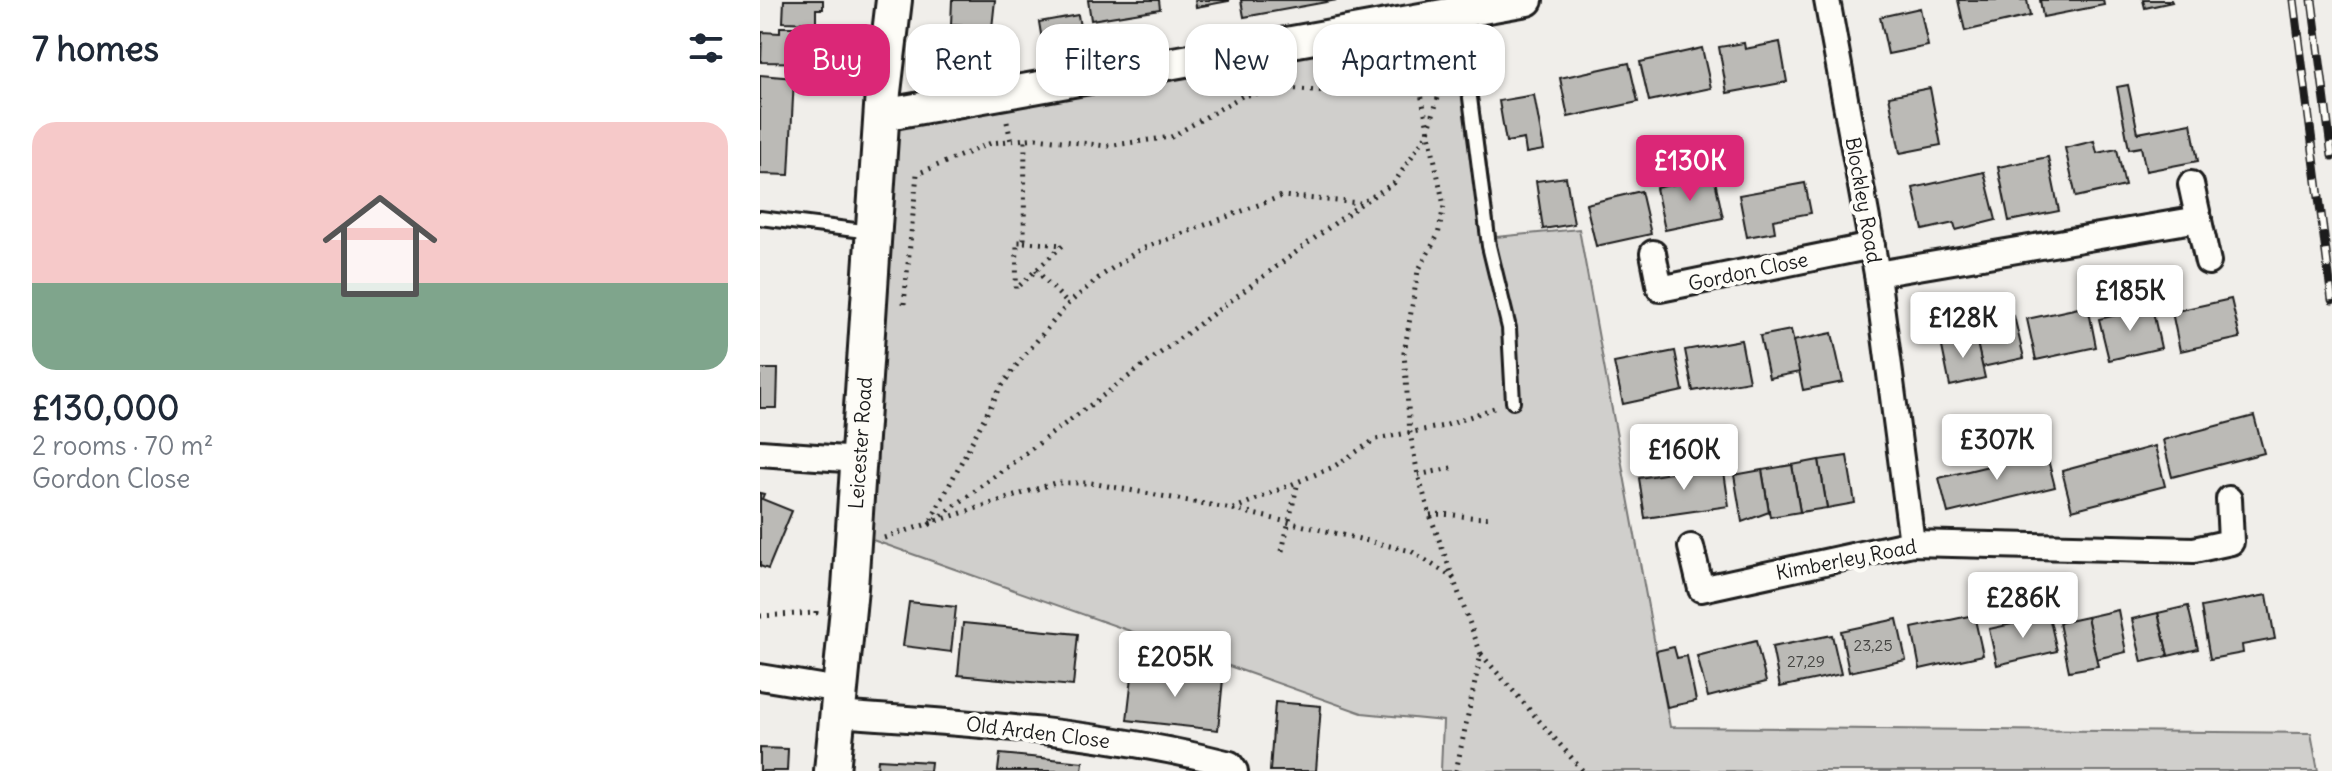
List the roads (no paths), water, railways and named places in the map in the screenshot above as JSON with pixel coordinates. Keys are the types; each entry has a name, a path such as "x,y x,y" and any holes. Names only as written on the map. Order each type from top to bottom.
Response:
{"main road":[{"name":"Leicester Road","path":"832,771 850,588 882,115 894,0"}],"street":[{"path":"882,115 1527,0"},
{"name":"Blockley Road","path":"1827,0 1877,274 1912,543"},
{"path":"2191,184 2208,262"},
{"path":"1877,274 2199,219"},
{"name":"Gordon Close","path":"1653,253 1660,289 1872,246"},
{"path":"760,453 859,460"},
{"name":"Kimberley Road","path":"1691,547 1701,589 1912,543 2194,550 2231,542 2229,499"},
{"name":"Old Arden Close","path":"760,677 838,702 1179,751 1230,764 1235,771"}],"lane":[{"path":"1459,12 1489,246 1509,328 1513,402"},
{"path":"760,218 874,232"}],"railway":[{"path":"2294,0 2332,300"},
{"path":"2312,0 2332,156"}]}
